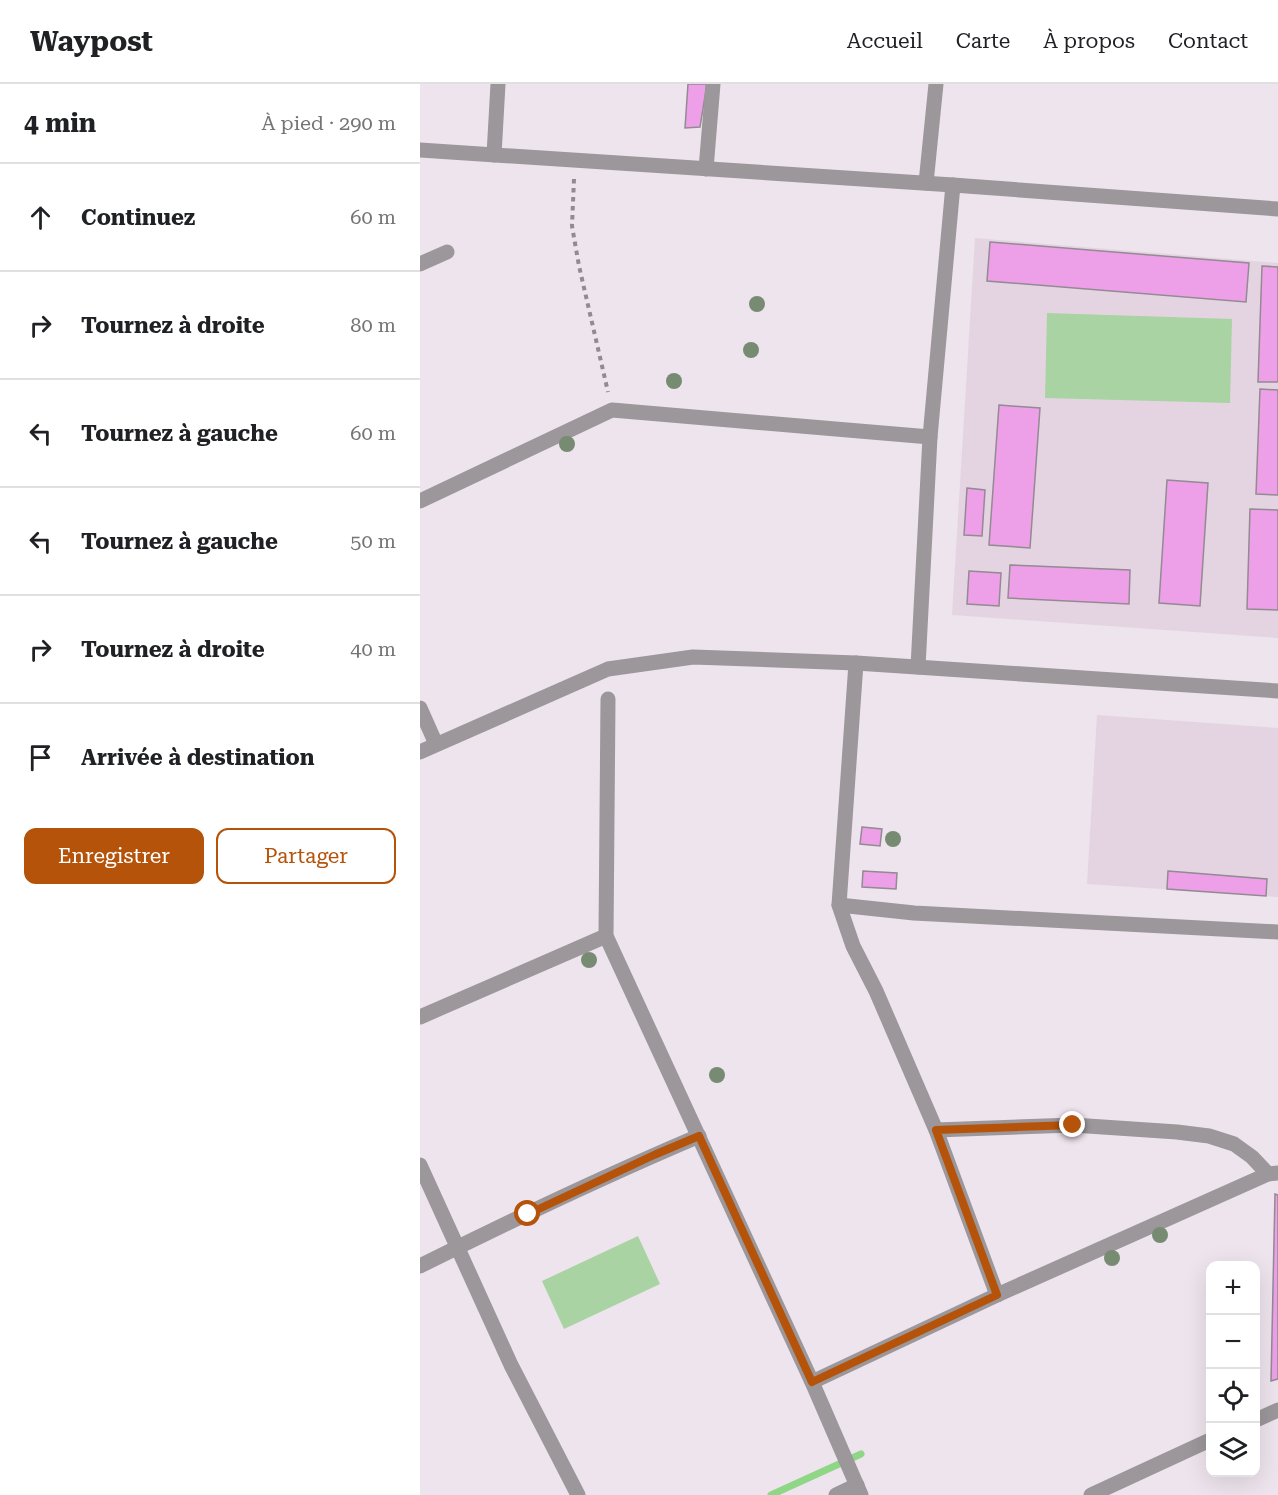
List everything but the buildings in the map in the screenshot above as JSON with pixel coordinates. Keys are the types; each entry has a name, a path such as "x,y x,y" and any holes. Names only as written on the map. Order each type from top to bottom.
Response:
{"street":[{"path":"494,155 498,84"},
{"path":"706,169 714,84"},
{"path":"926,183 936,84"},
{"path":"420,150 1278,209"},
{"path":"918,667 930,437 953,185"},
{"path":"420,264 447,252"},
{"path":"420,501 612,410 930,437"},
{"path":"420,752 608,669 693,657 856,663 1278,691"},
{"path":"856,663 839,905 853,946 876,991 936,1130 997,1295"},
{"path":"608,699 606,936 812,1382 859,1490 836,1495"},
{"path":"420,708 436,744"},
{"path":"839,905 925,914 1278,933"},
{"path":"420,1017 606,936"},
{"path":"812,1382 997,1295 1273,1173 1234,1144 1209,1136 1073,1125 936,1130"},
{"path":"420,1266 699,1136"},
{"path":"420,1165 511,1365 578,1495"},
{"path":"1260,1418 1278,1410"},
{"path":"1091,1495 1206,1442"}],"path":[{"path":"574,160 572,226 579,267 612,410"}],"shaded area":[{"path":"975,238 1278,263 1278,638 952,615"},
{"path":"1097,715 1278,728 1278,897 1087,884"}],"green space":[{"path":"1047,313 1232,319 1230,403 1045,398"},
{"path":"638,1236 660,1284 564,1329 542,1281"}],"waterway":[{"path":"771,1495 861,1454"}],"route":[{"path":"528,1214 699,1136 812,1382 997,1295 936,1130 1073,1125"}]}
